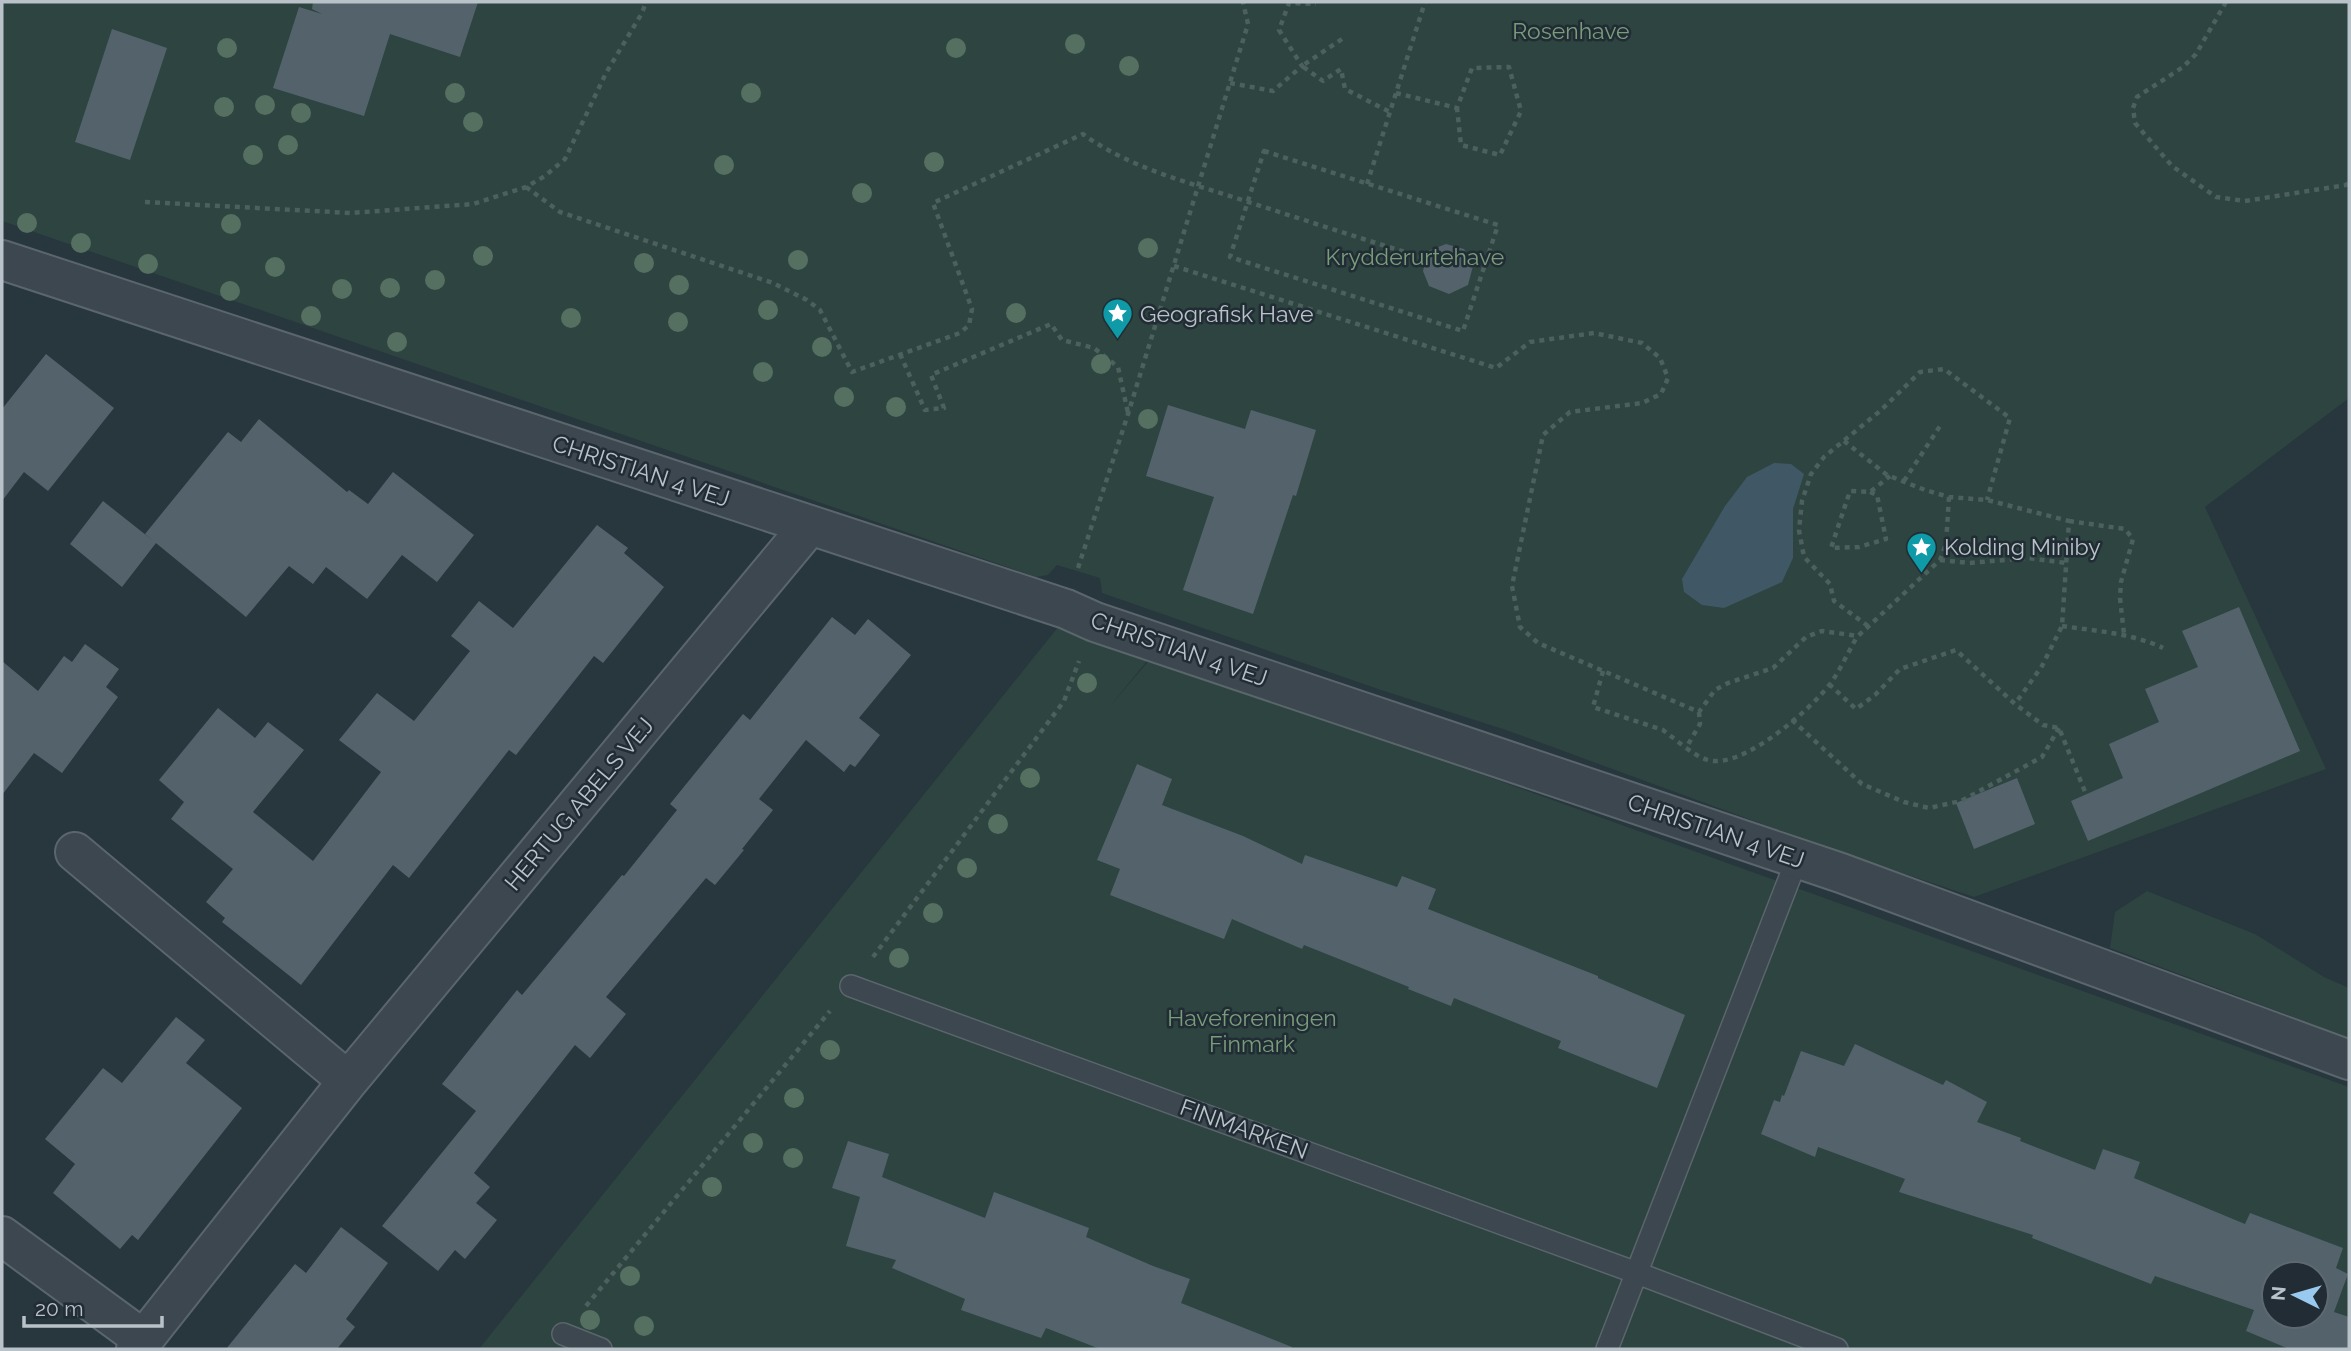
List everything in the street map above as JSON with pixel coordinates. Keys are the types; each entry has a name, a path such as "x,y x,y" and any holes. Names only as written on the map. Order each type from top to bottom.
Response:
{"street":[{"name":"CHRISTIAN 4 VEJ","path":"6,268 1066,609 1122,631 1854,877 2349,1060"},
{"name":"HERTUG ABELS VEJ","path":"140,1345 348,1081 809,526"},
{"path":"75,852 348,1081"},
{"path":"2,1236 140,1345"}],"lane":[{"path":"1607,1349 1797,859"},
{"name":"FINMARKEN","path":"851,986 1637,1272 1837,1349"},
{"path":"563,1334 601,1349"}],"path":[{"path":"145,202 351,213 473,204 526,187 545,176 565,159 606,73 646,2"},
{"path":"1066,609 1248,24 1243,2"},
{"path":"1367,184 1425,2"},
{"path":"2226,2 2196,54 2183,67 2137,97 2133,108 2135,123 2172,166 2216,197 2245,201 2346,185 2349,182"},
{"path":"1316,4 1289,3 1279,30 1302,66 1323,81 1341,69 1345,89 1390,112"},
{"path":"1230,83 1273,91 1302,66 1342,39"},
{"path":"1509,67 1521,111 1500,155 1461,145 1457,108 1472,68 1509,67"},
{"path":"1396,93 1457,108"},
{"path":"526,187 560,212 773,283 807,300 820,310 852,372 960,333 970,325 972,309 933,203 1083,134 1117,156 1199,186 1421,257"},
{"path":"1265,151 1367,184 1498,225 1463,331 1230,257 1265,151"},
{"path":"1174,266 1496,368 1530,342 1594,333 1642,343 1660,358 1668,378 1661,394 1642,403 1570,412 1544,435 1512,586 1520,627 1538,643 1699,712"},
{"path":"900,354 925,410 944,408 931,375 1051,324 1062,340 1094,348 1118,367 1128,414"},
{"path":"1869,626 1834,601 1830,584 1804,557 1800,530 1802,502 1811,474 1824,457 1880,411 1920,372 1944,369 2010,418 1987,500"},
{"path":"1904,481 1942,423"},
{"path":"1844,440 1889,476 1949,497 1987,500 2069,521 2125,529 2133,539 2121,582 2124,635"},
{"path":"1870,492 1877,495 1886,539 1859,547 1830,548 1850,491 1870,492 1889,476"},
{"path":"1604,671 1592,707 1663,730 1698,757 1716,761 1736,757 1779,734 1829,684 1858,636 1940,560 1945,544 1949,497"},
{"path":"2015,704 2042,666 2062,626 2069,521"},
{"path":"1940,560 1969,563 2028,558 2066,563"},
{"path":"2062,626 2145,639 2163,648"},
{"path":"1686,748 1700,724 1699,712 1715,690 1728,682 1773,668 1807,637 1822,631 1858,636"},
{"path":"1829,684 1856,709 1875,695 1900,668 1956,650 2015,704 2043,725 2059,728"},
{"path":"1792,720 1862,784 1904,802 1929,808 1961,801 2042,757 2059,728"},
{"path":"2059,728 2086,794"}],"green space":[{"name":"Geografisk Have","path":"2,2 2349,2 2349,398 2205,507 2326,769 1974,897 1836,851 1506,730 1381,690 1102,593 1100,578 1057,565 1048,575 1036,577 2,221"},
{"name":"Haveforeningen Finmark","path":"1059,626 1152,655 1110,706 1153,656 2349,1087 2349,1349 479,1349"},
{"path":"2147,891 2255,934 2324,977 2349,988 2349,1038 2110,948 2115,912"}],"water":[{"path":"1774,463 1791,464 1804,474 1793,509 1793,558 1782,582 1724,608 1702,605 1684,592 1682,579 1725,506 1747,477"}],"building":[{"path":"313,2 478,2 460,57 390,34 364,116 273,88 299,7 322,14 312,9"},
{"path":"112,29 167,48 130,160 75,142"},
{"path":"1446,244 1464,249 1473,266 1468,285 1449,294 1429,286 1423,271 1428,251"},
{"path":"46,354 114,408 48,491 24,472 2,501 2,409"},
{"path":"1168,405 1245,429 1251,410 1316,430 1296,496 1293,495 1253,614 1183,590 1214,497 1146,476"},
{"path":"259,419 347,492 349,490 368,504 393,472 474,535 437,582 402,555 367,599 326,567 313,584 289,566 246,617 145,534 228,432 241,442"},
{"path":"103,501 156,543 122,587 70,544"},
{"path":"597,525 628,548 624,553 664,587 603,663 594,656 516,755 509,750 409,878 393,865 301,985 222,922 225,918 206,902 233,869 171,819 184,802 159,780 218,708 255,738 268,722 304,750 253,812 313,861 381,772 339,740 377,693 414,721 470,651 451,636 479,601 513,628"},
{"path":"2239,607 2300,751 2088,841 2071,801 2123,778 2109,744 2159,722 2145,689 2198,667 2182,631"},
{"path":"832,617 855,635 868,619 911,655 859,718 880,735 855,767 850,764 844,772 806,740 759,799 773,810 742,849 744,850 715,885 706,878 606,997 626,1014 590,1058 575,1045 474,1173 490,1187 476,1203 497,1220 465,1259 455,1250 438,1271 382,1226 476,1111 442,1084 517,990 522,995 622,875 624,876 677,810 670,804 743,714 750,720"},
{"path":"85,644 119,669 106,687 118,697 62,773 34,753 2,795 2,661 38,691 64,656 72,662"},
{"path":"1137,764 1172,779 1162,805 1243,836 1302,864 1305,855 1397,887 1402,876 1436,889 1428,909 1598,976 1685,1015 1657,1088 1558,1048 1561,1041 1454,998 1451,1006 1304,945 1302,949 1232,919 1224,939 1110,895 1120,869 1097,860"},
{"path":"2017,778 2035,824 1974,849 1956,803"},
{"path":"176,1017 205,1040 186,1063 242,1108 138,1240 132,1235 120,1249 53,1193 75,1164 45,1139 103,1068 122,1083"},
{"path":"1855,1044 1943,1085 1946,1080 1987,1102 1977,1122 2021,1138 2020,1141 2095,1170 2103,1149 2140,1162 2134,1178 2245,1224 2250,1213 2343,1248 2336,1268 2348,1274 2334,1312 2349,1317 2349,1349 2289,1349 2246,1331 2254,1310 2155,1276 2151,1284 2032,1238 2033,1235 1899,1192 1905,1179 1818,1147 1815,1157 1761,1134 1774,1100 1780,1102 1782,1095 1784,1096 1801,1051 1844,1066"},
{"path":"848,1141 889,1154 882,1177 985,1218 994,1192 1089,1228 1086,1237 1190,1279 1181,1303 1292,1349 1100,1349 1046,1328 1041,1338 961,1310 965,1299 892,1268 896,1260 846,1246 860,1197 832,1188"},
{"path":"341,1227 388,1263 346,1319 355,1327 337,1349 226,1349 295,1264 306,1273"}],"place":[{"name":"Geografisk Have","path":"1117,341"},
{"name":"Kolding Miniby","path":"1921,574"}],"park label":[{"name":"Rosenhave","path":"1571,31"},
{"name":"Krydderurtehave","path":"1415,257"}]}
